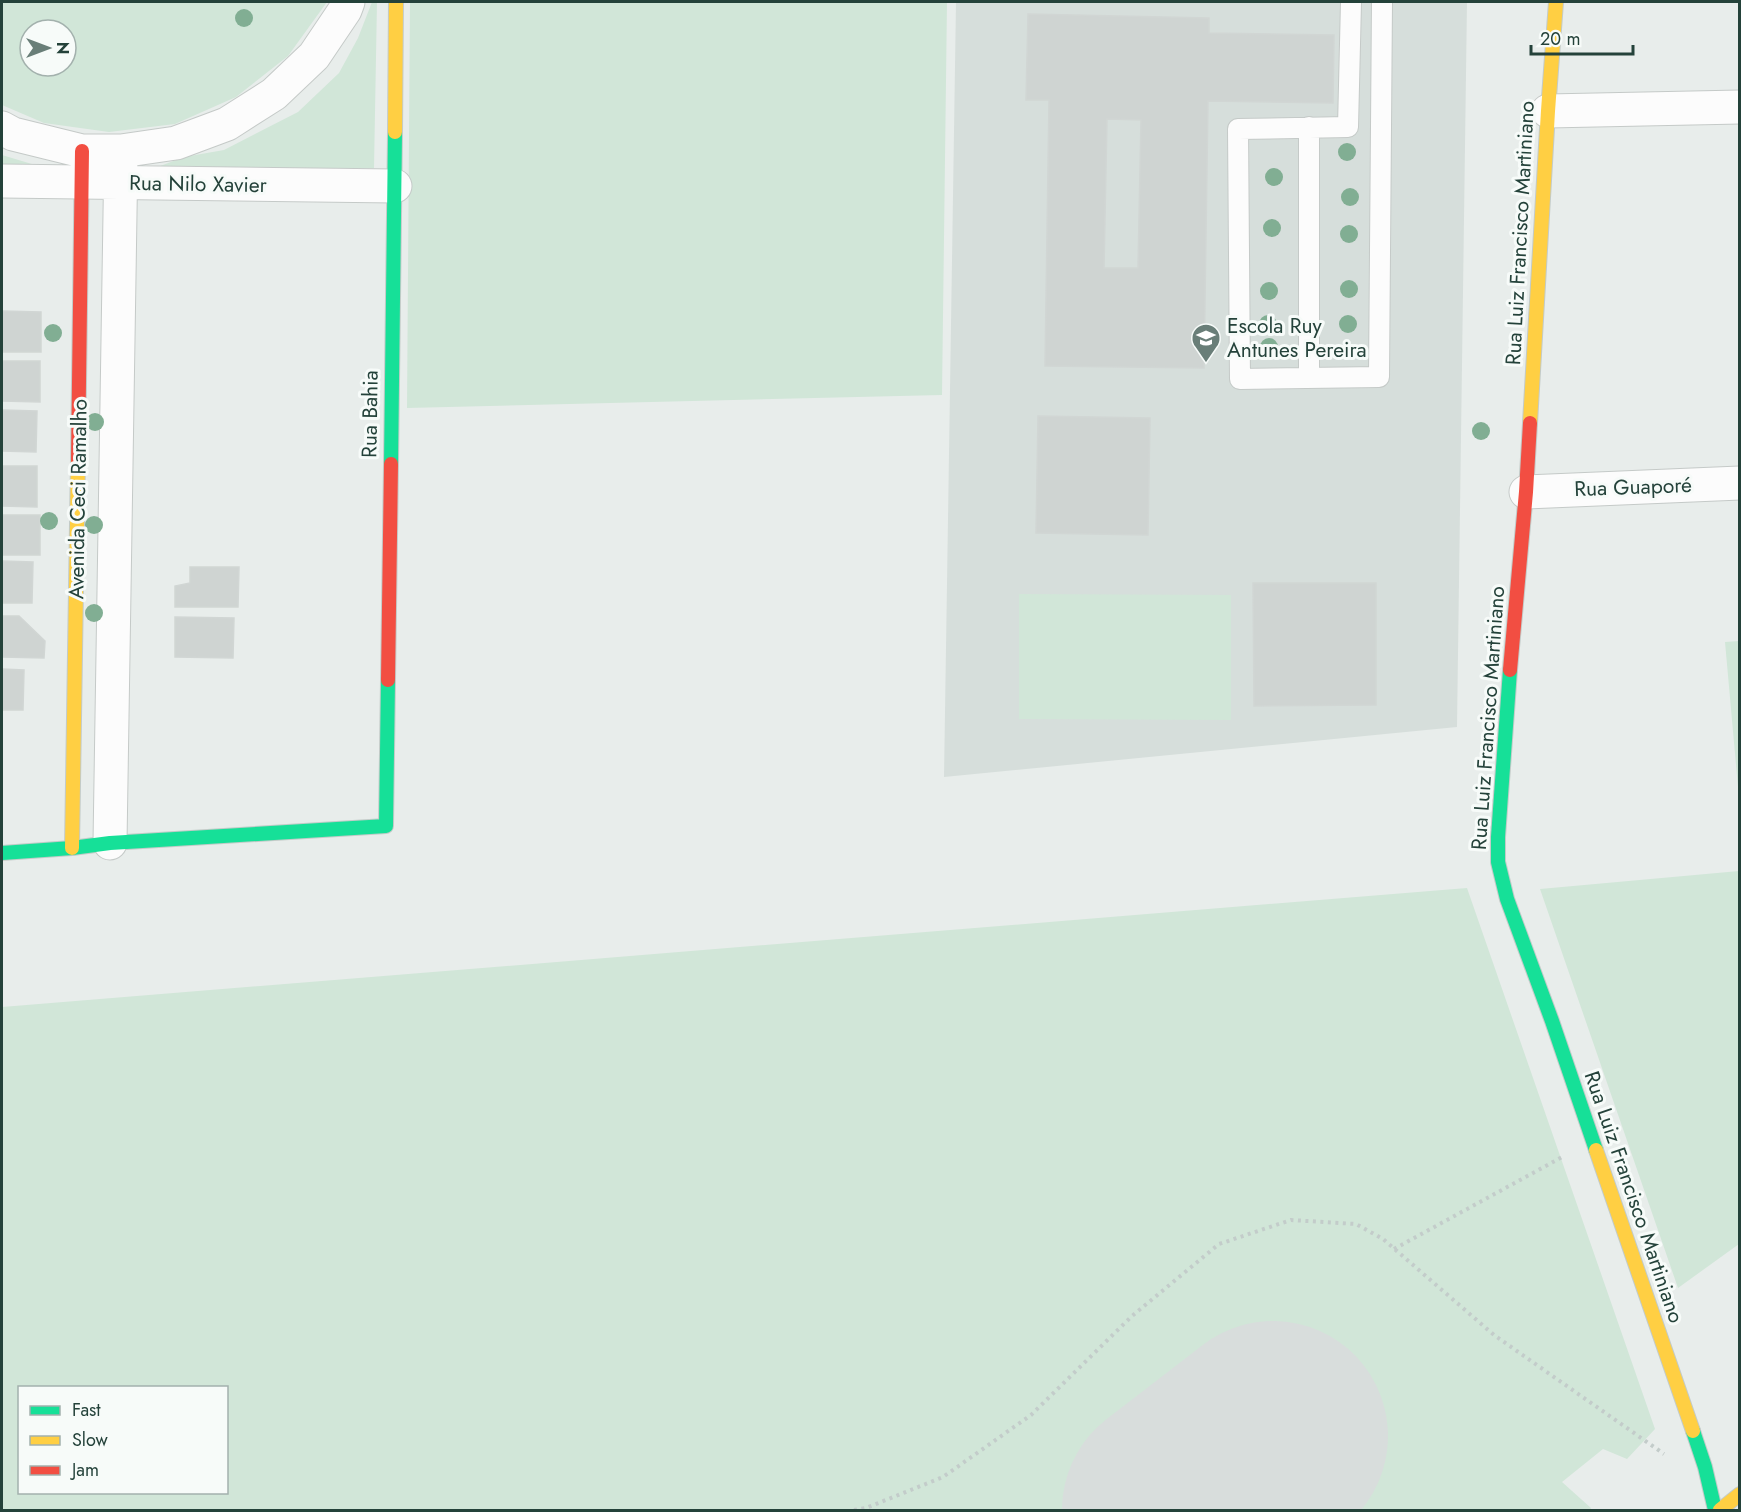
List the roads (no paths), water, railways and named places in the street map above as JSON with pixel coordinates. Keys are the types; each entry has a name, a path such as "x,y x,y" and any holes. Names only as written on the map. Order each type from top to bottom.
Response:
{"street":[{"path":"2,181 82,166 121,167 228,124 274,94 314,56 348,2"},
{"name":"Rua Bahia","path":"110,843 386,826 396,2"},
{"name":"Rua Luiz Francisco Martiniano","path":"1556,2 1526,492 1506,719 1498,862 1507,899 1552,1021 1718,1510"},
{"path":"1548,111 1740,107"},
{"path":"2,128 82,166"},
{"name":"Avenida Ceci Ramalho","path":"72,848 82,166"},
{"name":"Rua Nilo Xavier","path":"121,167 395,186"},
{"name":"Avenida Ceci Ramalho","path":"110,843 121,167"},
{"name":"Rua Guaporé","path":"1526,492 1740,483"},
{"path":"2,853 110,843"},
{"path":"1718,1510 1740,1494"}],"lane":[{"path":"1351,2 1348,127 1239,129 1240,379 1379,377 1382,2"},
{"path":"1309,128 1309,378"}],"place":[{"name":"Escola Ruy Antunes Pereira","path":"1206,364"}]}
